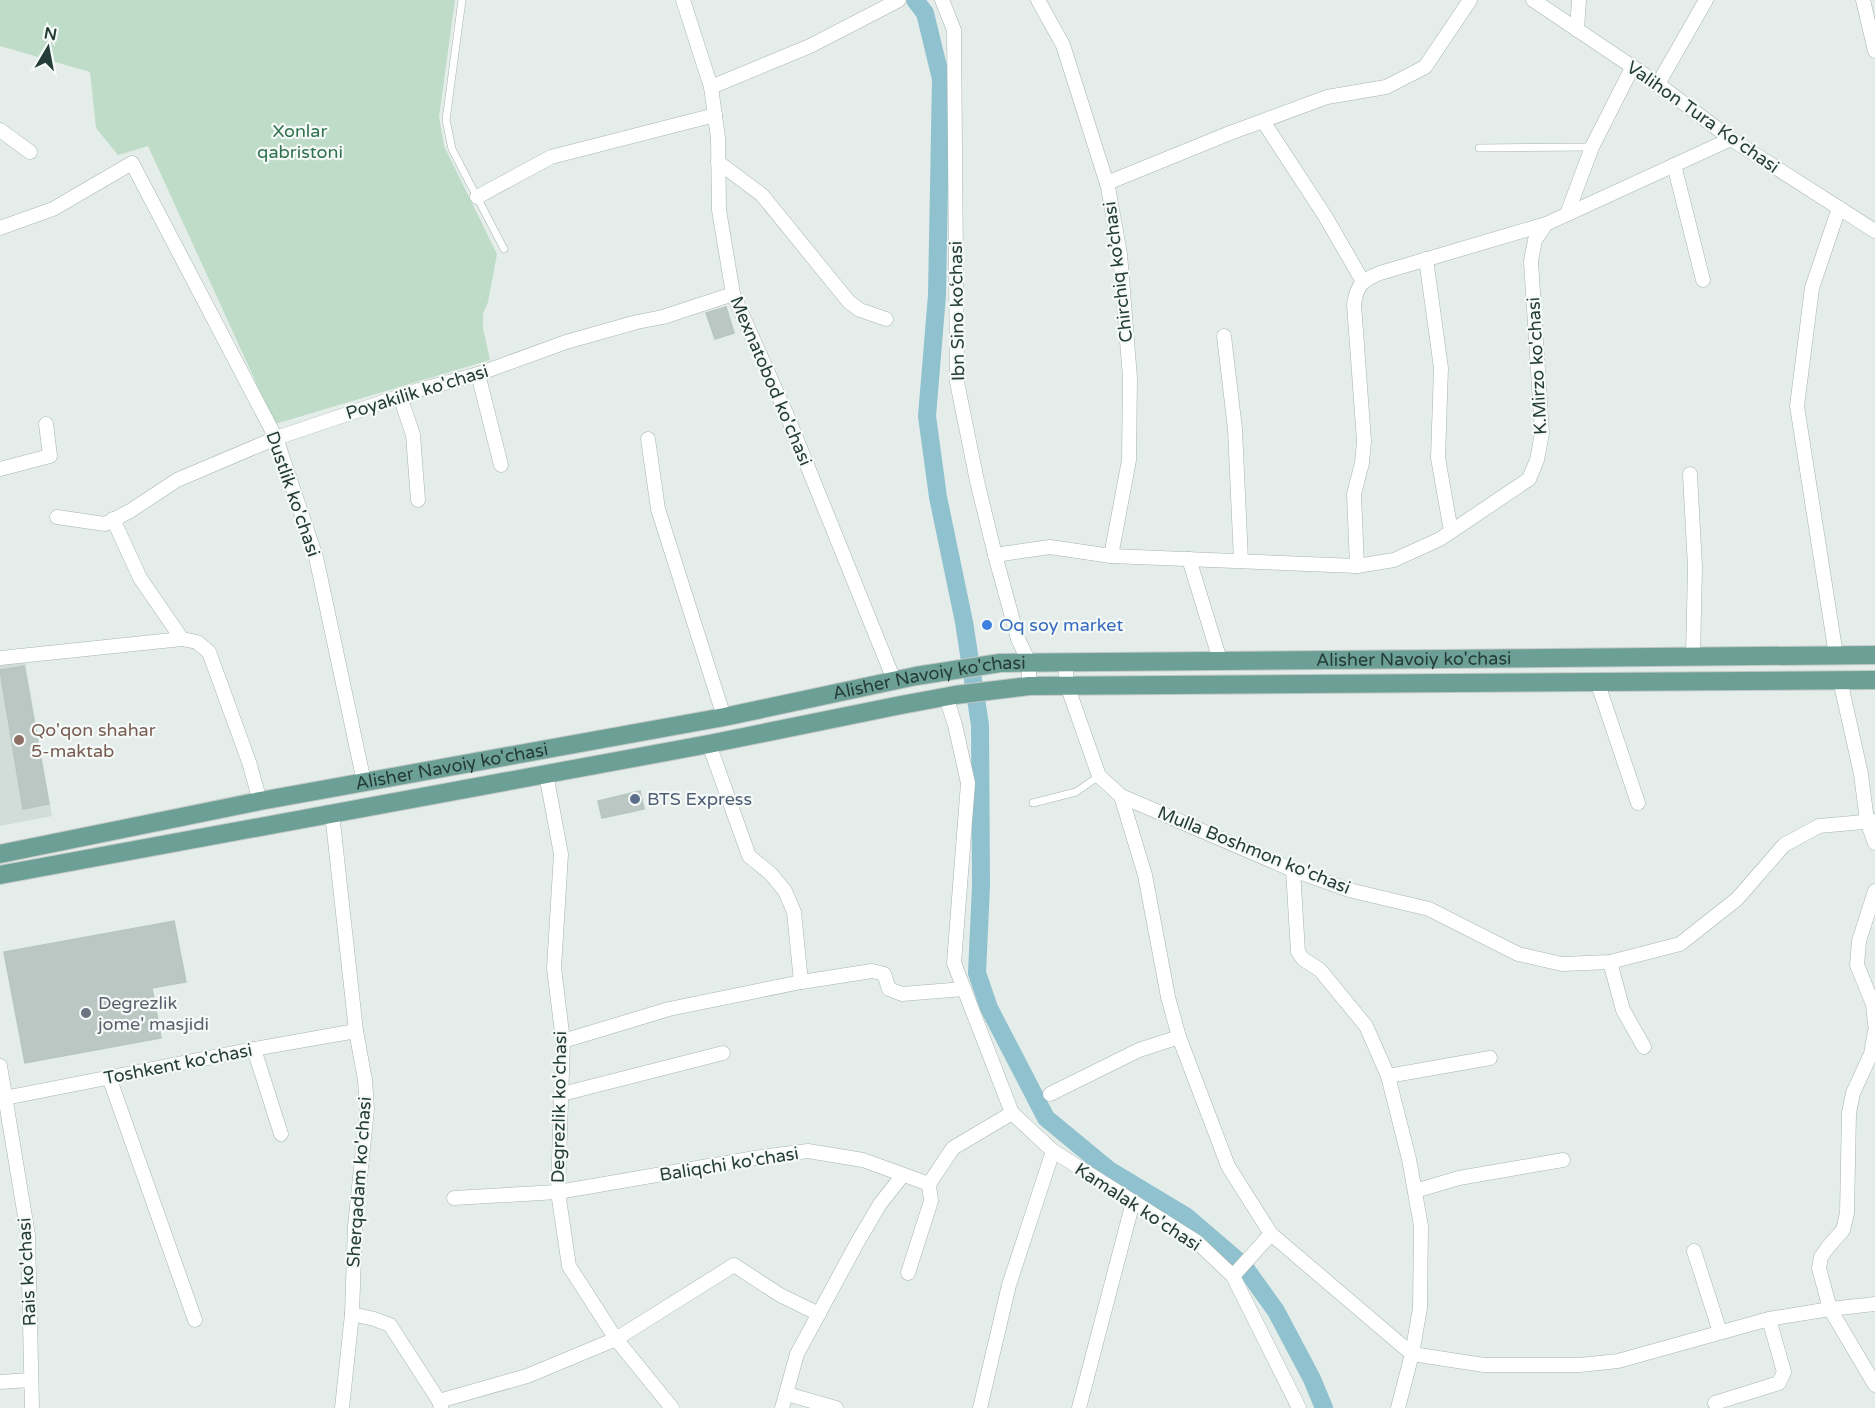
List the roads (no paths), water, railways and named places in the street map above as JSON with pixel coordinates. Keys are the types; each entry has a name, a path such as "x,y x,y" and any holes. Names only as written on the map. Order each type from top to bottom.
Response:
{"main road":[{"name":"Alisher Navoiy ko'chasi","path":"0,854 260,801 724,717 894,680 1000,663 1875,654"},
{"name":"Alisher Navoiy ko'chasi","path":"0,875 709,744 950,696 1029,686 1875,680"}],"street":[{"name":"Mexnatobod ko'chasi","path":"683,0 711,87 718,138 719,210 734,294 786,413 894,680"},
{"name":"Chirchiq ko’chasi","path":"1038,0 1063,45 1107,183 1120,254 1130,378 1129,460 1111,556"},
{"path":"1107,183 1327,97 1386,87 1425,67 1470,0"},
{"name":"Valihon Tura Ko'chasi","path":"1533,0 1658,84 1731,139 1875,231"},
{"path":"1577,30 1578,0"},
{"path":"1658,84 1706,0"},
{"path":"1863,0 1875,51"},
{"path":"711,87 810,46 895,2"},
{"name":"Ibn Sino ko‘chasi","path":"946,2 954,30 957,382 977,482 995,555 1018,639 1029,662 1029,686"},
{"path":"1567,214 1592,147 1632,68"},
{"path":"477,197 551,157 715,115"},
{"path":"1263,121 1325,216 1362,280"},
{"path":"0,130 30,152"},
{"path":"1357,566 1354,494 1362,463 1364,441 1354,304 1356,290 1362,280 1546,224 1731,139"},
{"path":"718,162 762,195 849,302 860,310 886,319"},
{"name":"Dustlik ko'chasi","path":"0,228 53,209 132,163 276,438 316,557 364,782"},
{"path":"1674,165 1703,280"},
{"path":"1836,655 1797,406 1812,288 1839,208"},
{"name":"K.Mirzo ko'chasi","path":"995,555 1050,547 1111,556 1357,566 1394,560 1440,539 1528,479 1538,460 1542,433 1531,261 1535,240 1546,224"},
{"path":"1426,259 1441,368 1438,458 1452,531"},
{"name":"Poyakilik ko'chasi","path":"113,519 177,480 276,438 400,396 478,374 566,342 663,317 734,294"},
{"path":"1224,336 1235,429 1241,561"},
{"path":"478,374 501,465"},
{"path":"400,396 413,435 418,500"},
{"path":"0,469 50,456 46,424"},
{"path":"648,439 658,509 724,717"},
{"path":"1690,474 1695,567 1693,656"},
{"path":"57,517 105,524 113,519 140,578 182,639"},
{"path":"1189,559 1220,660"},
{"path":"0,658 182,639 197,642 209,652 249,762 260,801"},
{"path":"1065,662 1067,685 1099,776 1121,796 1145,875 1168,997 1179,1037 1228,1166 1271,1234 1412,1354 1484,1365 1580,1365 1618,1361 1769,1319 1875,1304"},
{"path":"1840,680 1875,843"},
{"path":"1597,681 1638,803"},
{"path":"908,1274 931,1201 929,1184 953,1148 1012,1113 954,963 968,783 950,696"},
{"path":"709,744 749,856 771,874 785,891 794,912 801,982"},
{"name":"Degrezlik ko'chasi","path":"546,774 561,854 554,968 563,1041 558,1192 569,1266 616,1339 672,1408"},
{"name":"Mulla Boshmon ko'chasi","path":"1121,796 1293,870 1349,890 1429,909 1518,954 1562,964 1610,962 1680,944 1737,899 1784,845 1819,826 1871,821"},
{"name":"Sherqadam ko'chasi","path":"332,813 356,1031 365,1080 367,1108 355,1226 352,1314 342,1408"},
{"path":"1293,870 1298,952 1303,959 1320,970 1366,1026 1388,1076 1415,1191 1421,1226 1420,1308 1412,1354 1398,1408"},
{"path":"1875,891 1859,941 1857,965 1873,1004 1875,1024"},
{"path":"1610,962 1623,1010 1644,1047"},
{"path":"563,1041 669,1010 801,982 872,971 884,974 889,989 902,994 964,989"},
{"name":"Toshkent ko'chasi","path":"3,1099 356,1031"},
{"path":"1875,1031 1870,1054 1852,1093 1849,1113 1847,1213 1843,1230 1821,1257 1819,1268 1830,1309 1875,1385"},
{"path":"1050,1094 1139,1050 1179,1037"},
{"path":"254,1049 281,1134"},
{"path":"562,1094 723,1053"},
{"path":"1388,1076 1491,1058"},
{"name":"Rais ko'chasi","path":"0,1066 3,1099 28,1235 32,1408"},
{"path":"109,1077 195,1320"},
{"name":"Kamalak ko'chasi","path":"1012,1113 1053,1151 1197,1242 1233,1276 1299,1408"},
{"name":"Baliqchi ko'chasi","path":"454,1198 558,1192 808,1151 863,1160 929,1184"},
{"path":"980,1408 1009,1285 1053,1151"},
{"path":"1415,1191 1459,1178 1563,1160"},
{"path":"782,1408 798,1354 880,1204 903,1175"},
{"path":"1079,1408 1133,1202"},
{"path":"1233,1276 1271,1234"},
{"path":"1694,1251 1720,1332"},
{"path":"352,1314 374,1319 390,1326 440,1405 527,1376 616,1339 734,1265 780,1295 819,1314"},
{"path":"1715,1403 1779,1383 1784,1372 1769,1319"},
{"path":"0,1382 30,1380"},
{"path":"787,1394 836,1408"}],"lane":[{"path":"462,0 446,120 452,148 504,249"},
{"path":"1479,148 1592,147"},
{"path":"1033,803 1076,792 1099,776"}],"waterway":[{"path":"915,0 925,13 941,79 937,295 927,416 938,497 964,622 980,725 981,886 977,973 989,1008 1046,1118 1109,1170 1187,1217 1243,1265 1276,1311 1312,1379 1324,1408"}],"place":[{"name":"Oq soy market","path":"987,625"},
{"name":"Qo'qon shahar 5-maktab","path":"19,740"},
{"name":"BTS Express","path":"635,799"},
{"name":"Degrezlik jome' masjidi","path":"86,1013"}],"park label":[{"name":"Xonlar qabristoni","path":"300,141"}]}
